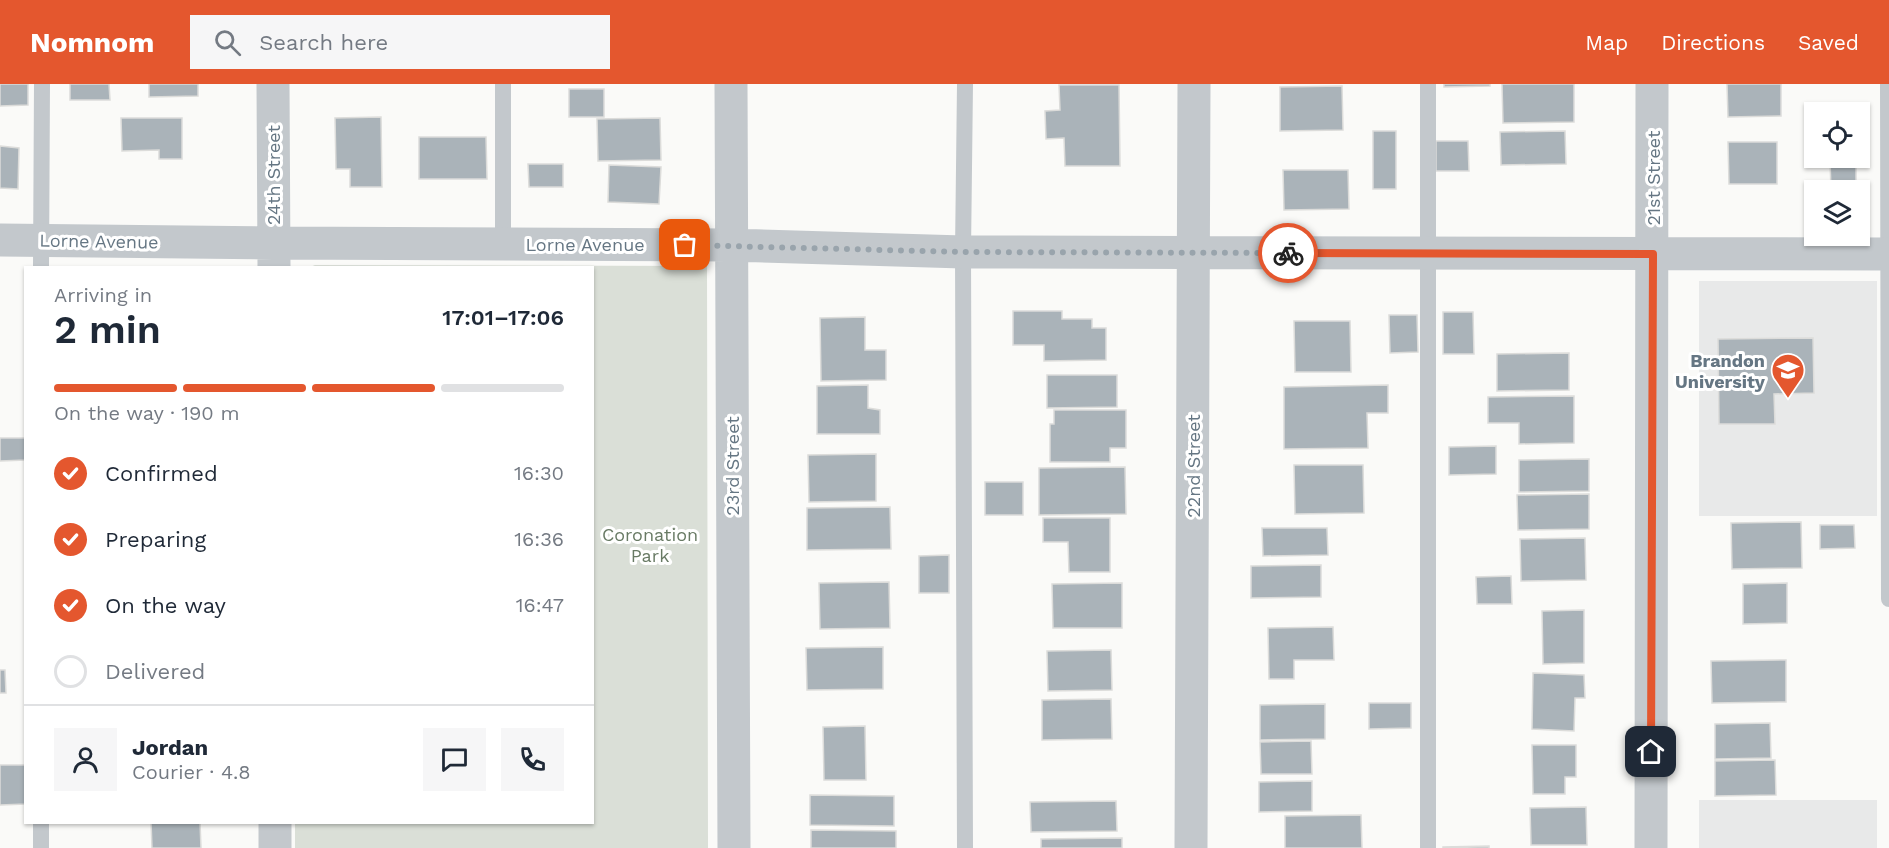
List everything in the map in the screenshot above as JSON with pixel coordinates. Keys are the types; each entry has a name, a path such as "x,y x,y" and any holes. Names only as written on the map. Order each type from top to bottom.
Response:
{"street":[{"name":"24th Street","path":"273,84 274,255"},
{"name":"23rd Street","path":"731,84 734,848"},
{"name":"22nd Street","path":"1191,848 1194,84"},
{"name":"21st Street","path":"1651,848 1652,84"},
{"name":"Lorne Avenue","path":"0,240 42,254 274,255 503,244 731,245 963,252 1888,254"},
{"path":"274,824 275,848"}],"lane":[{"path":"42,84 42,254"},
{"path":"503,84 503,244"},
{"path":"965,84 963,252 965,848"},
{"path":"1428,84 1428,848"},
{"path":"1888,84 1889,599"},
{"path":"41,824 41,848"}],"shaded area":[{"name":"Brandon University","path":"1699,281 1877,281 1877,516 1699,516"},
{"path":"1699,800 1877,800 1877,848 1699,848"}],"green space":[{"name":"Coronation Park","path":"315,265 707,266 708,848 295,848 295,824 594,824 594,266 312,266"}],"building":[{"path":"0,84 28,84 28,105 0,106"},
{"path":"70,84 109,84 110,100 70,100"},
{"path":"149,84 198,84 198,96 149,97"},
{"path":"1444,84 1490,84 1490,86 1444,87"},
{"path":"1502,84 1574,84 1574,122 1503,123"},
{"path":"1727,84 1781,84 1781,116 1728,117"},
{"path":"1059,85 1119,85 1120,166 1065,166 1064,138 1046,139 1045,111 1060,110"},
{"path":"1342,86 1343,130 1280,131 1280,87"},
{"path":"569,89 604,89 604,117 569,117"},
{"path":"381,117 382,187 350,187 350,169 336,169 335,118"},
{"path":"121,118 182,118 182,159 159,159 159,150 122,151"},
{"path":"660,118 661,160 598,161 597,119"},
{"path":"1373,131 1396,131 1396,189 1373,189"},
{"path":"1565,131 1566,164 1501,165 1500,132"},
{"path":"419,137 486,137 487,179 419,179"},
{"path":"1436,141 1468,141 1469,171 1436,171"},
{"path":"1728,142 1777,142 1777,184 1729,184"},
{"path":"0,146 19,148 18,189 0,188"},
{"path":"528,164 563,164 563,187 529,187"},
{"path":"609,165 661,167 659,204 608,202"},
{"path":"1830,168 1856,168 1856,180 1831,180"},
{"path":"1283,170 1348,170 1349,209 1284,210"},
{"path":"1013,311 1062,311 1062,319 1092,319 1092,328 1106,328 1106,360 1044,361 1044,345 1013,345"},
{"path":"1443,312 1473,312 1474,354 1443,354"},
{"path":"1389,315 1417,315 1418,352 1390,353"},
{"path":"865,317 865,350 886,350 886,380 821,381 820,318"},
{"path":"1294,321 1350,321 1351,372 1295,372"},
{"path":"1813,338 1814,393 1774,394 1775,424 1719,424 1718,339"},
{"path":"1569,353 1569,390 1497,391 1497,354"},
{"path":"1047,375 1117,375 1117,407 1047,408"},
{"path":"868,385 868,408 880,410 880,434 817,434 817,386"},
{"path":"1388,385 1388,413 1367,413 1368,448 1284,449 1284,387"},
{"path":"1574,396 1574,443 1519,444 1519,423 1488,423 1488,397"},
{"path":"1054,410 1126,410 1126,448 1110,448 1110,462 1050,462 1050,424 1054,424"},
{"path":"0,438 24,438 24,460 0,461"},
{"path":"1496,446 1496,474 1449,475 1449,447"},
{"path":"876,454 876,501 809,502 808,455"},
{"path":"1589,459 1589,491 1519,492 1519,460"},
{"path":"1294,465 1363,465 1364,513 1295,514"},
{"path":"1125,467 1126,514 1039,515 1039,468"},
{"path":"985,482 1023,482 1023,515 985,515"},
{"path":"1589,494 1589,529 1518,530 1517,495"},
{"path":"890,507 891,549 807,550 807,508"},
{"path":"1043,518 1110,518 1110,572 1069,572 1068,542 1043,542"},
{"path":"1801,522 1802,568 1732,569 1731,523"},
{"path":"1820,525 1854,525 1855,548 1820,549"},
{"path":"1262,528 1327,528 1328,555 1263,556"},
{"path":"1585,538 1586,580 1521,581 1520,539"},
{"path":"949,555 949,593 919,593 919,556"},
{"path":"1321,565 1321,597 1251,598 1251,566"},
{"path":"1511,576 1512,604 1477,604 1476,577"},
{"path":"889,582 890,628 820,629 819,583"},
{"path":"1122,583 1122,628 1053,628 1052,584"},
{"path":"1787,583 1787,623 1743,624 1743,584"},
{"path":"1584,610 1584,663 1543,664 1542,611"},
{"path":"1333,627 1334,660 1294,660 1294,679 1269,679 1268,628"},
{"path":"883,647 883,689 807,690 806,648"},
{"path":"1111,650 1112,690 1048,691 1047,651"},
{"path":"1786,660 1786,702 1712,703 1711,661"},
{"path":"0,670 5,670 6,693 0,693"},
{"path":"1533,673 1584,675 1585,698 1575,698 1574,731 1532,729"},
{"path":"1111,699 1112,739 1042,740 1042,700"},
{"path":"1369,703 1411,703 1411,728 1369,729"},
{"path":"1325,704 1325,739 1260,740 1260,705"},
{"path":"1770,723 1771,758 1715,759 1715,724"},
{"path":"865,726 866,780 824,780 823,727"},
{"path":"1311,741 1312,774 1261,774 1260,742"},
{"path":"1532,745 1576,745 1576,777 1565,777 1565,794 1533,794"},
{"path":"1775,760 1776,795 1715,796 1715,761"},
{"path":"0,765 24,765 24,804 0,805"},
{"path":"1312,781 1312,811 1259,812 1259,782"},
{"path":"810,795 894,796 894,826 810,825"},
{"path":"1116,801 1117,831 1031,832 1030,802"},
{"path":"1586,807 1587,845 1531,845 1530,808"},
{"path":"1361,815 1362,848 1285,848 1285,816"},
{"path":"151,824 200,824 201,848 152,848"},
{"path":"811,830 896,831 896,848 811,848"},
{"path":"1122,838 1122,848 1041,848 1041,839"},
{"path":"1489,846 1489,848 1443,848 1443,847"}],"way so far":[{"path":"685,245 963,252 1288,253"}],"place":[{"name":"Brandon University","path":"1788,399"}],"route":[{"path":"1288,253 1653,254 1651,752"}]}
